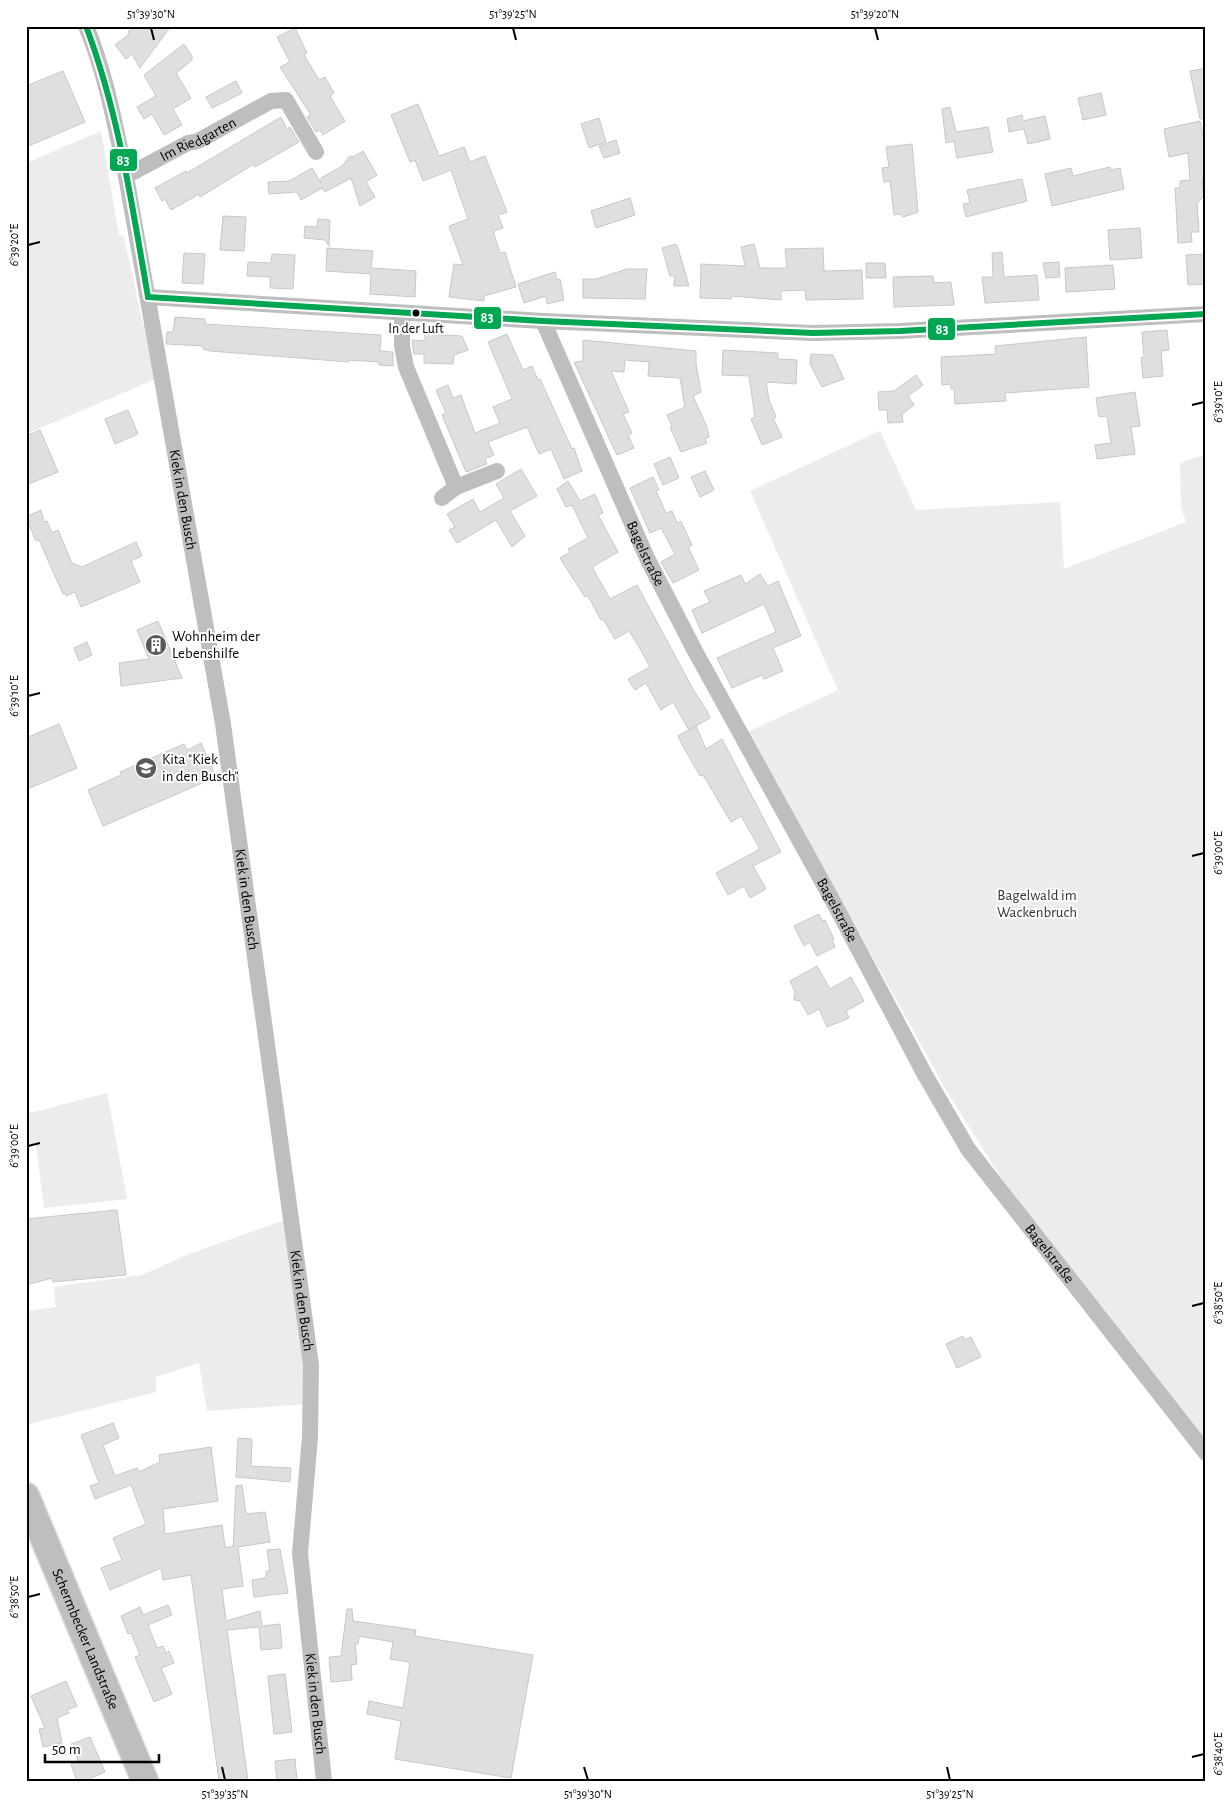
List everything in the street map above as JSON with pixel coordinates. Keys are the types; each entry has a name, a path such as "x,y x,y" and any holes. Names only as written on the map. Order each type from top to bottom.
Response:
{"main road":[{"name":"Schermbecker Landstraße","path":"26,1496 145,1781"}],"street":[{"name":"Kiek in den Busch","path":"86,26 110,105 126,176 223,724 311,1365 310,1437 300,1553 324,1781"},
{"name":"Im Riedgarten","path":"126,176 188,143 198,141 268,95 286,100 316,152"},
{"path":"148,297 543,322 813,332 909,330 1206,314"},
{"path":"402,313 402,346 406,367 456,488"},
{"name":"Bagelstraße","path":"543,322 646,558 694,651 834,902 925,1075 968,1149 1206,1453"},
{"path":"442,498 456,488 497,471"}],"green space":[{"path":"101,131 119,235 124,237 143,325 146,324 156,379 26,434 26,163"},
{"name":"Bagelwald im Wackenbruch","path":"880,431 916,510 1060,502 1064,569 1186,522 1181,507 1180,463 1206,454 1206,1441 1064,1262 1000,1176 946,1090 748,732 838,690 750,491"},
{"path":"107,1093 127,1199 44,1208 36,1145 26,1146 26,1114"},
{"path":"285,1220 308,1404 207,1411 199,1363 156,1377 156,1392 26,1425 26,1311 56,1307 54,1287 142,1275 189,1254"}],"building":[{"path":"135,26 171,26 140,68 132,54 126,59 115,45 129,34 128,32"},
{"path":"295,28 307,53 304,55 319,80 325,77 334,93 330,96 345,121 323,135 320,130 316,132 307,117 311,115 280,67 290,62 277,37"},
{"path":"184,44 192,56 192,60 176,73 191,98 173,109 182,125 164,135 152,114 144,119 137,107 156,96 144,75"},
{"path":"1206,68 1206,118 1200,119 1190,71"},
{"path":"63,71 85,122 26,147 26,86"},
{"path":"236,81 242,93 212,108 206,97"},
{"path":"1101,93 1106,115 1083,120 1078,98"},
{"path":"418,104 439,156 464,147 470,162 485,156 507,212 498,215 503,228 493,231 500,253 505,252 516,287 484,296 484,301 449,297 454,264 463,265 449,226 468,219 451,170 423,181 415,160 410,162 391,115"},
{"path":"950,107 956,132 988,127 993,152 957,158 954,141 946,143 942,109"},
{"path":"1022,115 1023,121 1045,116 1050,139 1028,144 1024,129 1009,132 1007,119"},
{"path":"281,117 287,129 290,127 299,142 255,167 254,164 200,197 199,194 171,210 165,199 162,201 155,188 186,171 187,173"},
{"path":"599,118 606,142 589,148 581,124"},
{"path":"1200,121 1206,150 1206,179 1202,180 1204,196 1197,203 1199,232 1191,232 1192,242 1178,243 1175,188 1180,188 1180,181 1190,180 1188,153 1169,157 1164,129"},
{"path":"616,140 620,153 604,158 599,146"},
{"path":"912,144 918,212 903,217 900,214 894,215 890,181 884,182 882,168 889,167 886,147"},
{"path":"363,151 377,175 366,182 375,197 360,206 351,178 325,192 322,188 301,200 297,192 269,194 268,182 289,181 312,168 321,183 321,178 342,166 350,156 353,157"},
{"path":"1110,167 1111,170 1120,168 1124,189 1052,206 1045,174 1071,168 1073,176"},
{"path":"1022,179 1027,201 966,217 963,204 970,203 967,190"},
{"path":"630,198 635,215 596,228 591,211"},
{"path":"223,216 246,217 244,251 220,250"},
{"path":"318,219 330,220 329,246 325,240 304,238 305,226 317,227"},
{"path":"1140,228 1142,258 1110,260 1108,230"},
{"path":"676,244 689,286 674,286 675,276 670,276 662,248"},
{"path":"754,244 760,268 787,268 785,249 823,248 824,271 862,270 863,299 806,300 805,290 781,291 781,300 731,296 731,299 700,298 701,264 745,266 741,247"},
{"path":"327,248 373,251 371,268 416,271 415,297 370,294 371,274 326,271"},
{"path":"1002,252 1004,277 1037,275 1039,300 985,303 982,277 993,277 992,253"},
{"path":"184,253 205,254 203,284 182,283"},
{"path":"272,254 295,255 293,289 270,288 270,277 247,276 248,262 271,263"},
{"path":"1206,254 1206,284 1188,285 1186,255"},
{"path":"1059,262 1060,277 1046,278 1043,263"},
{"path":"866,263 885,263 886,278 866,278"},
{"path":"1113,265 1115,289 1066,292 1065,268"},
{"path":"627,269 647,269 645,299 583,298 583,279 596,279"},
{"path":"555,272 557,280 560,279 564,300 547,304 546,296 524,303 518,284"},
{"path":"933,276 934,283 951,282 954,305 894,307 893,277"},
{"path":"175,317 205,319 205,324 381,335 380,351 393,352 393,366 379,365 379,362 349,360 349,362 210,351 203,349 203,346 166,344 167,332 173,332"},
{"path":"1167,330 1169,350 1161,351 1163,376 1143,378 1141,358 1144,357 1142,332"},
{"path":"425,334 462,336 468,350 454,355 453,364 424,363 424,354 414,354 412,340 425,341"},
{"path":"507,334 523,370 532,366 538,380 540,379 572,449 574,448 582,471 564,479 551,449 539,454 527,427 488,442 494,455 485,459 487,464 466,472 442,415 446,413 436,390 448,385 453,398 461,395 475,433 500,423 493,407 512,399 488,342"},
{"path":"1086,337 1089,387 1005,393 1006,401 955,404 954,388 951,389 950,384 942,385 941,357 996,354 995,346"},
{"path":"583,340 696,351 696,364 701,392 693,396 707,427 709,437 705,439 707,443 681,452 670,427 672,426 667,415 685,407 680,378 648,376 649,362 625,360 624,372 611,371 629,412 623,414 632,433 628,435 634,448 617,455 574,362 583,361"},
{"path":"723,350 778,353 778,359 797,360 796,384 766,382 769,400 776,417 773,418 782,437 762,445 751,419 755,417 749,376 722,375"},
{"path":"811,354 833,355 844,379 822,387 810,364"},
{"path":"916,375 923,385 908,396 914,405 902,414 903,422 888,423 887,410 879,410 878,392 894,391"},
{"path":"1135,392 1140,426 1131,427 1135,454 1097,459 1095,445 1111,443 1107,416 1099,417 1096,398"},
{"path":"128,410 138,434 115,444 105,419"},
{"path":"40,430 58,472 26,485 26,436"},
{"path":"670,457 679,478 663,485 654,464"},
{"path":"521,469 537,496 510,511 525,536 512,547 496,520 457,543 449,530 455,527 447,514 473,499 480,512 504,498 496,484"},
{"path":"705,471 714,490 700,497 691,477"},
{"path":"653,477 659,490 656,491 666,513 672,511 677,523 681,521 692,545 688,547 699,570 673,583 661,562 675,554 661,528 650,533 630,488"},
{"path":"568,481 580,501 595,494 603,513 598,515 618,552 592,567 610,599 637,585 694,691 707,711 710,718 689,730 673,702 661,710 646,683 635,690 628,679 650,667 639,647 629,631 615,639 603,619 601,620 588,596 585,597 560,558 570,552 568,549 588,538 572,505 566,507 557,489"},
{"path":"41,510 44,522 47,521 52,533 58,530 72,563 82,567 136,542 142,556 131,561 140,582 81,607 75,592 66,596 65,593 63,594 39,540 36,541 26,517"},
{"path":"760,574 768,586 778,581 801,636 773,648 783,671 764,679 762,675 732,688 717,658 776,632 764,604 702,633 692,610 710,602 704,591 741,575 745,584"},
{"name":"Wohnheim der Lebenshilfe","path":"158,621 182,678 121,686 119,663 149,659 137,630"},
{"path":"87,642 92,655 79,661 74,648"},
{"path":"59,724 77,768 30,788 26,780 26,738"},
{"path":"696,726 706,749 722,739 781,852 753,866 766,889 750,898 744,886 728,895 716,873 760,849 741,816 731,822 703,775 700,776 684,748 678,736"},
{"path":"201,743 216,777 103,826 88,790 121,775 120,772 184,744 187,750"},
{"path":"819,914 822,921 825,920 834,939 832,940 835,947 817,956 810,942 804,946 794,926"},
{"path":"817,966 830,989 851,977 864,1001 846,1011 849,1018 827,1027 819,1009 808,1015 800,1001 794,1000 795,992 790,981"},
{"path":"117,1210 126,1275 53,1282 52,1278 26,1285 26,1219"},
{"path":"963,1336 964,1340 971,1337 981,1357 957,1368 946,1344"},
{"path":"113,1423 119,1438 103,1445 115,1476 137,1468 139,1472 160,1462 159,1455 211,1447 218,1501 163,1509 165,1534 222,1525 225,1547 233,1547 236,1486 242,1485 246,1514 265,1512 270,1542 238,1547 243,1586 222,1589 226,1621 260,1611 262,1626 280,1624 282,1648 261,1650 259,1627 227,1630 248,1781 219,1781 191,1575 163,1580 161,1568 110,1590 101,1568 122,1560 113,1538 146,1524 131,1485 95,1499 90,1486 99,1483 81,1435"},
{"path":"238,1438 252,1439 251,1466 291,1468 290,1482 236,1477"},
{"path":"280,1549 288,1593 254,1597 252,1580 266,1578 266,1571 270,1571 267,1550"},
{"path":"168,1605 172,1615 148,1625 157,1648 163,1646 166,1653 169,1651 174,1663 161,1668 172,1694 154,1702 135,1657 140,1655 131,1633 128,1634 121,1616 140,1607 143,1615"},
{"path":"347,1609 352,1609 353,1621 416,1630 415,1636 533,1655 511,1778 395,1759 401,1721 367,1714 369,1701 403,1708 410,1662 390,1659 393,1642 359,1636 358,1644 355,1644 357,1664 351,1665 352,1680 331,1682 329,1657 341,1656"},
{"path":"285,1674 292,1732 274,1734 268,1676"},
{"path":"66,1681 77,1706 67,1710 69,1713 57,1718 62,1743 43,1747 39,1729 45,1728 31,1696"},
{"path":"90,1737 105,1772 84,1781 77,1781 71,1764 78,1761 71,1744"},
{"path":"295,1759 297,1781 277,1781 275,1761"}],"transit line":[{"name":"83","path":"86,26 116,126 148,297"},
{"name":"83","path":"148,297 543,321 813,333 900,331 1206,314"}],"place":[{"name":"In der Luft","path":"416,313"},
{"name":"Wohnheim der Lebenshilfe","path":"156,645"},
{"name":"Kita \"Kiek in den Busch\"","path":"146,768"}]}
